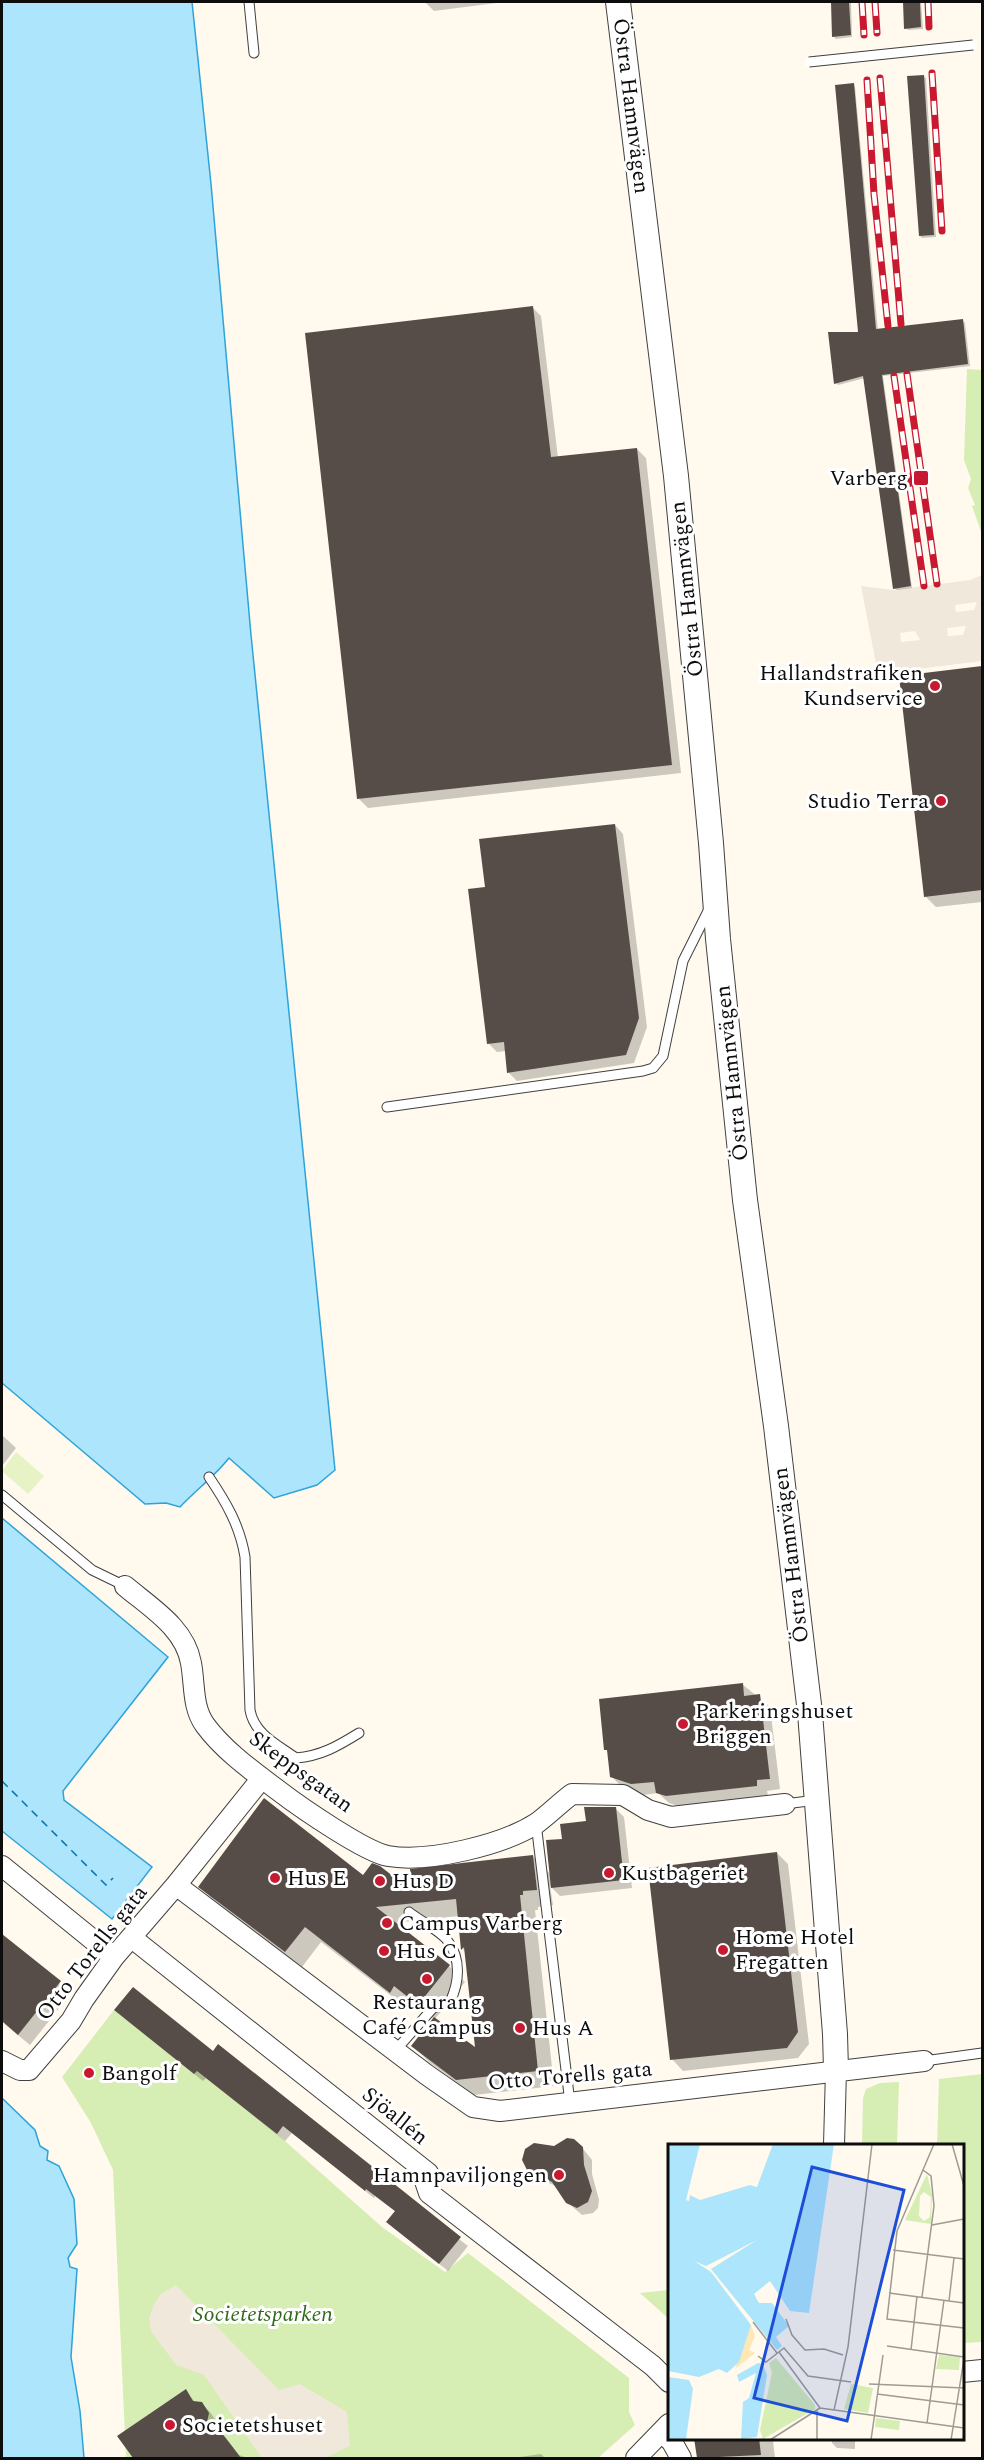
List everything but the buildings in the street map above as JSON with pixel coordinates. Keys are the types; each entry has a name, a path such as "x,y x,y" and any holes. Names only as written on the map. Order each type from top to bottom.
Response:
{"street":[{"name":"Östra Hamnvägen","path":"618,2 676,476 745,1200 776,1426 810,1713 835,2034 834,2144"},
{"name":"Skeppsgatan","path":"125,1586 171,1624 183,1638 192,1664 200,1716 217,1738 262,1778 294,1802 361,1844 386,1856 421,1858 490,1844 536,1823 572,1794 623,1795 648,1810 671,1817 785,1804"},
{"path":"176,1885 262,1778"},
{"path":"2,1866 114,1957"},
{"name":"Otto Torells gata","path":"2,2061 20,2070 29,2070 71,2021 114,1957 176,1885 395,2051 473,2107 500,2111 924,2061"},
{"name":"Sjöallén","path":"132,1938 428,2174 425,2181 429,2193 653,2366 668,2381"},
{"path":"963,2372 982,2370"},
{"path":"636,2458 666,2428"},
{"path":"671,2439 681,2458"}],"lane":[{"path":"249,2 254,53"},
{"path":"809,62 973,45"},
{"path":"387,1107 632,1073 653,1068 663,1056 683,961 715,896"},
{"path":"209,1477 233,1517 242,1539 245,1557 247,1654 252,1718 261,1733 296,1758 315,1756 336,1748 359,1733"},
{"path":"2,1495 92,1570 125,1586"},
{"name":"Skeppsgatan","path":"785,1804 817,1800"},
{"path":"536,1823 570,2103"},
{"path":"395,2051 433,2008 450,2002 457,1987 458,1965 447,1940 409,1912"},
{"name":"Otto Torells gata","path":"924,2061 982,2054"}],"green space":[{"path":"967,369 982,370 982,534 972,506 975,505 968,488 971,479 964,460"},
{"path":"16,1452 44,1476 28,1494 2,1471"},
{"name":"Societetsparken","path":"114,2010 194,2074 197,2071 277,2134 382,2227 445,2272 468,2253 629,2378 629,2412 635,2425 598,2458 126,2458 113,2170 91,2123 62,2077"},
{"path":"982,2074 982,2342 963,2343 963,2144 937,2144 939,2079"},
{"path":"899,2082 897,2144 862,2144 863,2098 866,2089 880,2083"},
{"path":"668,2290 668,2318 640,2293"}],"shaded area":[{"path":"982,575 980,633 982,633 982,661 878,674 861,586 894,590 970,580","holes":["977,602 974,610 956,612 955,605","966,626 963,635 948,636 947,628","915,631 920,640 901,642 900,633"]},
{"name":"Societetsparken","path":"176,2285 279,2390 300,2384 347,2412 350,2446 325,2458 262,2458 204,2375 176,2365 151,2331 149,2318 154,2304 161,2294"}],"water":[{"path":"2,2 192,2 211,184 251,635 335,1470 317,1485 274,1498 229,1458 180,1507 166,1503 145,1504 2,1383"},
{"path":"2,1518 168,1657 63,1791 64,1800 152,1867 112,1919 2,1831"},
{"path":"2,2098 35,2130 40,2146 48,2151 47,2160 59,2166 74,2199 77,2244 68,2258 70,2267 77,2269 71,2357 80,2411 84,2458 2,2458"}],"ferry route":[{"path":"2,1781 106,1885 113,1878"}],"railway":[{"path":"862,2 864,35"},
{"path":"875,2 877,33"},
{"path":"928,2 929,27"},
{"path":"932,73 942,231"},
{"path":"880,78 901,324"},
{"path":"867,80 874,194 888,326"},
{"path":"907,374 937,584"},
{"path":"894,376 924,586"}],"place":[{"name":"Varberg","path":"921,478"},
{"name":"Hallandstrafiken Kundservice","path":"935,686"},
{"name":"Studio Terra","path":"941,801"},
{"name":"Parkeringshuset Briggen","path":"683,1724"},
{"name":"Kustbageriet","path":"609,1873"},
{"name":"Hus E","path":"275,1878"},
{"name":"Hus D","path":"380,1881"},
{"name":"Campus Varberg","path":"387,1923"},
{"name":"Home Hotel Fregatten","path":"723,1950"},
{"name":"Hus C","path":"384,1951"},
{"name":"Restaurang Café Campus","path":"427,1979"},
{"name":"Hus A","path":"520,2028"},
{"name":"Bangolf","path":"89,2073"},
{"name":"Hamnpaviljongen","path":"559,2175"},
{"name":"Societetshuset","path":"170,2425"}]}
